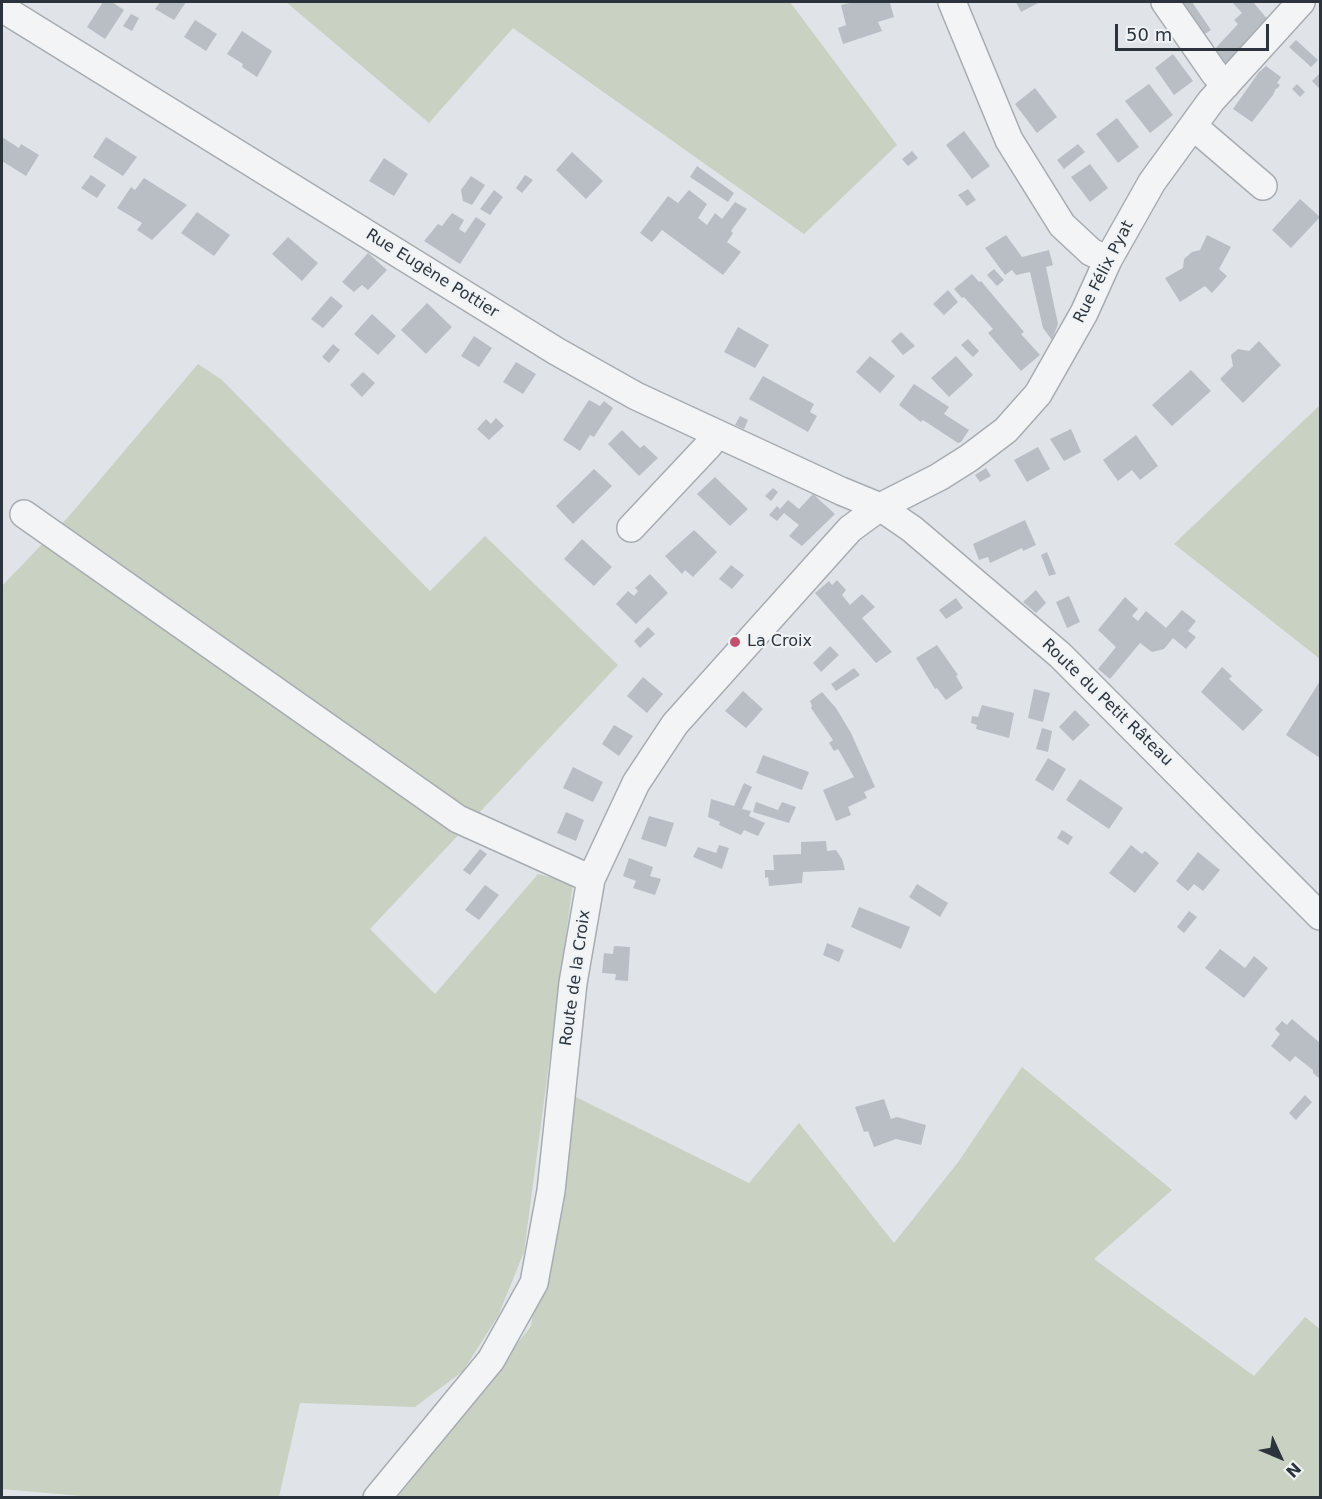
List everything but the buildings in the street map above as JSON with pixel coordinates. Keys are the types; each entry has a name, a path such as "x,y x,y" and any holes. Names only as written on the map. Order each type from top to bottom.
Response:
{"street":[{"path":"952,2 1009,140 1062,225 1091,252 1107,260"},
{"path":"1165,2 1215,74 1226,86"},
{"name":"Rue Félix Pyat","path":"880,507 939,477 969,458 1006,430 1038,394 1084,313 1107,260 1152,182 1193,126 1300,2"},
{"name":"Rue Eugène Pottier","path":"2,8 556,351 636,396 880,507"},
{"path":"1193,126 1263,186"},
{"path":"631,528 710,445 716,434"},
{"name":"Route de la Croix","path":"381,1492 490,1360 534,1283 551,1191 573,983 591,879 636,783 675,724 850,530 880,507"},
{"name":"Route du Petit Râteau","path":"880,507 912,529 1060,655 1320,916"},
{"path":"24,514 458,819 591,879"}],"green space":[{"path":"286,2 790,2 897,145 804,234 513,28 429,123"},
{"path":"198,364 222,380 430,591 485,536 618,665 370,929 435,994 538,874 573,883 524,1252 498,1316 463,1371 415,1407 300,1403 279,1497 104,1498 2,1489 2,586 70,515"},
{"path":"1320,405 1320,659 1174,544"},
{"path":"1022,1067 1172,1190 1094,1259 1254,1376 1305,1317 1320,1329 1320,1497 397,1498 531,1326 570,1094 749,1183 799,1123 894,1243 959,1161"}],"place":[{"name":"La Croix","path":"735,642"}]}
